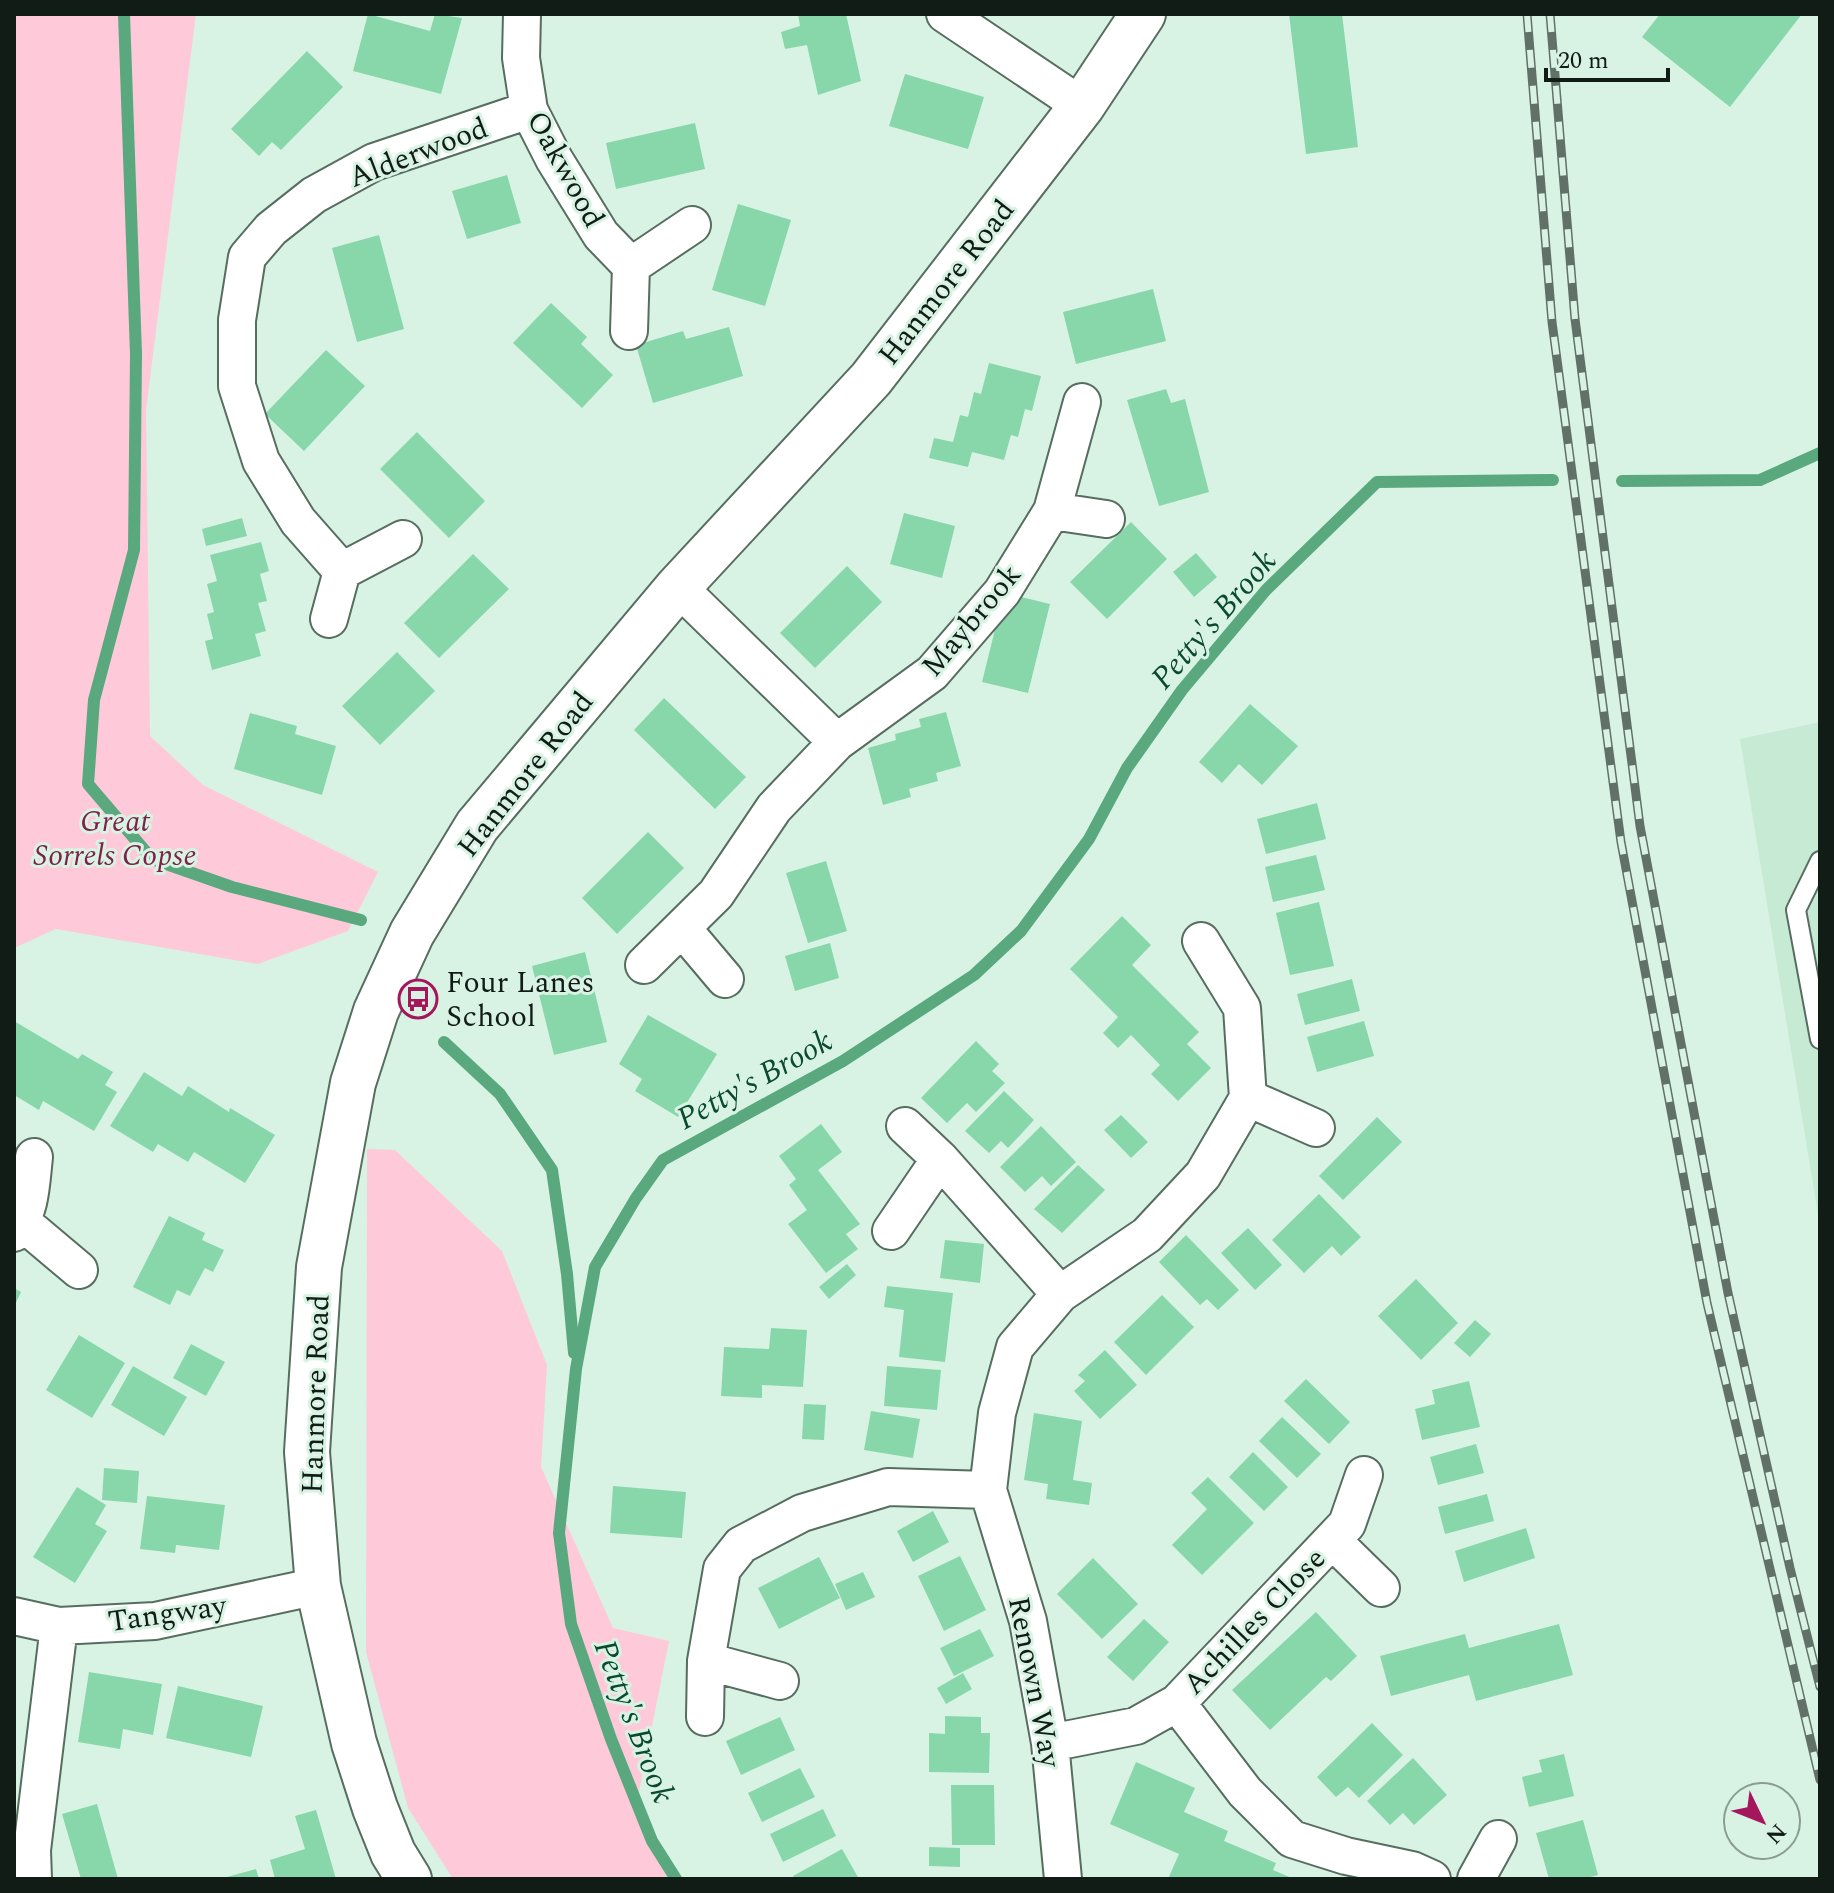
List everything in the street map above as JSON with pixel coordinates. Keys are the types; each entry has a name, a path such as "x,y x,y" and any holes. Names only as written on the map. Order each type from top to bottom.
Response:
{"street":[{"name":"Oakwood","path":"522,14 521,58 529,110 554,159 601,235 631,266"},
{"path":"945,14 1082,106"},
{"name":"Hanmore Road","path":"409,1879 393,1853 354,1743 318,1586 307,1452 319,1267 353,1083 376,1011 412,933 477,826 678,587 871,379 1082,106 1143,14"},
{"name":"Alderwood","path":"342,571 298,521 261,461 237,386 237,320 247,257 271,229 314,195 374,162 529,110"},
{"path":"629,331 631,266 692,225"},
{"name":"Maybrook","path":"644,965 716,894 774,808 837,742 932,673 1002,592 1052,511 1082,402"},
{"path":"1052,511 1106,519"},
{"path":"329,619 342,571 403,539"},
{"path":"678,587 837,742"},
{"path":"682,928 725,979"},
{"path":"1201,941 1242,1008 1248,1098 1316,1128"},
{"name":"Renown Way","path":"1063,1879 1050,1743 1028,1621 988,1490 997,1413 1015,1347 1060,1294 1147,1235 1203,1175 1248,1098"},
{"path":"905,1126 940,1159 1060,1294"},
{"path":"34,1157 29,1201 18,1228 79,1270"},
{"path":"891,1231 940,1159"},
{"name":"Achilles Close","path":"1050,1743 1136,1726 1177,1703 1347,1524 1364,1475"},
{"path":"705,1717 706,1661 722,1569 741,1545 802,1513 888,1487 988,1490"},
{"name":"Achilles Close","path":"1332,1540 1381,1588"},
{"name":"Tangway","path":"14,1616 59,1626 155,1621 318,1586"},
{"path":"33,1879 32,1850 59,1626"},
{"path":"706,1661 780,1681"},
{"name":"Achilles Close","path":"1177,1703 1245,1792 1292,1839 1346,1856 1412,1870 1432,1879"},
{"path":"1476,1879 1498,1839"}],"lane":[{"path":"1820,861 1796,910 1820,1039"}],"shaded area":[{"path":"1820,722 1820,1227 1740,739"}],"green space":[{"name":"Great Sorrels Copse","path":"14,14 196,14 146,410 150,736 203,785 378,872 348,931 258,964 56,929 14,948"},
{"path":"367,1149 395,1150 502,1251 547,1365 541,1467 613,1628 669,1641 637,1802 668,1879 453,1879 408,1808 366,1652"}],"building":[{"path":"368,14 430,31 435,14 462,18 441,94 353,71"},
{"path":"798,14 846,14 861,81 818,95 807,45 785,49 781,32 800,26"},
{"path":"1289,14 1342,14 1358,147 1306,154"},
{"path":"1660,14 1802,14 1730,107 1642,37"},
{"path":"307,51 343,87 281,150 272,142 259,156 231,129"},
{"path":"905,74 984,97 968,149 889,126"},
{"path":"695,123 705,169 616,189 606,143"},
{"path":"507,175 521,223 467,239 452,191"},
{"path":"738,204 791,220 765,306 712,290"},
{"path":"379,235 404,329 357,342 332,248"},
{"path":"1153,289 1166,341 1076,364 1063,312"},
{"path":"551,303 587,337 581,344 613,375 582,408 513,343"},
{"path":"729,327 743,376 653,403 636,345 683,331 686,339"},
{"path":"326,350 365,386 304,451 265,414"},
{"path":"989,363 1041,376 1032,411 1025,409 1018,437 1011,435 1004,460 972,452 968,467 929,458 934,438 953,442 960,415 968,417 974,392 981,394"},
{"path":"1166,389 1171,403 1185,399 1209,492 1159,506 1127,400"},
{"path":"417,432 485,501 449,538 380,469"},
{"path":"904,513 955,526 942,578 890,564"},
{"path":"242,518 247,536 206,546 202,529"},
{"path":"1131,522 1167,559 1107,619 1070,582"},
{"path":"261,542 269,571 260,574 267,601 258,603 266,631 255,634 261,656 212,670 205,641 213,639 207,614 214,612 207,584 217,581 210,555"},
{"path":"1196,553 1217,577 1194,597 1173,572"},
{"path":"473,554 509,589 439,658 404,623"},
{"path":"847,566 882,602 815,668 780,633"},
{"path":"1004,593 1050,604 1028,693 982,682"},
{"path":"397,652 435,691 380,745 342,706"},
{"path":"664,698 746,777 715,809 634,730"},
{"path":"1250,704 1298,746 1262,785 1239,764 1222,783 1199,762"},
{"path":"946,712 961,766 936,773 938,781 909,789 911,797 883,805 868,748 896,740 895,734 921,727 919,719"},
{"path":"250,713 297,726 295,734 336,746 322,795 234,769"},
{"path":"1317,803 1326,839 1266,854 1257,819"},
{"path":"648,832 684,868 617,934 582,898"},
{"path":"1316,855 1325,890 1273,902 1265,867"},
{"path":"826,861 847,931 808,943 786,873"},
{"path":"1319,902 1334,966 1290,975 1276,913"},
{"path":"1122,916 1151,945 1132,965 1199,1032 1187,1044 1211,1068 1178,1101 1151,1074 1160,1065 1131,1035 1118,1048 1103,1033 1118,1017 1070,969"},
{"path":"830,943 839,978 795,991 785,956"},
{"path":"585,952 607,1042 554,1055 532,966"},
{"path":"1352,979 1360,1011 1305,1025 1297,994"},
{"path":"648,1015 717,1054 678,1117 635,1091 642,1079 619,1064"},
{"path":"14,1021 78,1059 82,1054 113,1072 105,1085 117,1092 94,1131 43,1101 39,1110 14,1095"},
{"path":"1364,1021 1374,1056 1317,1072 1307,1037"},
{"path":"976,1041 999,1064 992,1071 1005,1083 976,1112 967,1103 947,1123 921,1098"},
{"path":"144,1072 182,1096 188,1086 229,1112 230,1108 275,1135 245,1183 194,1152 188,1162 158,1144 153,1152 110,1126"},
{"path":"1004,1091 1034,1120 1008,1148 1001,1141 989,1153 965,1131"},
{"path":"1121,1115 1148,1142 1131,1158 1104,1130"},
{"path":"1377,1117 1402,1142 1343,1200 1319,1176"},
{"path":"821,1124 842,1152 818,1170 860,1224 846,1234 858,1249 826,1273 788,1224 807,1210 789,1185 796,1179 779,1156"},
{"path":"1041,1126 1076,1162 1051,1186 1042,1176 1025,1192 1000,1167"},
{"path":"1078,1165 1105,1190 1062,1233 1034,1209"},
{"path":"1319,1194 1361,1237 1341,1256 1332,1246 1304,1273 1272,1240"},
{"path":"169,1216 205,1233 202,1240 224,1250 213,1272 205,1268 190,1296 177,1290 170,1305 133,1287"},
{"path":"1248,1228 1282,1265 1255,1290 1221,1253"},
{"path":"1186,1235 1239,1290 1218,1310 1207,1299 1200,1305 1159,1262"},
{"path":"945,1240 984,1244 980,1283 940,1278"},
{"path":"847,1264 856,1275 829,1299 819,1287"},
{"path":"1416,1279 1458,1323 1421,1360 1378,1316"},
{"path":"887,1286 953,1293 945,1362 899,1357 904,1310 884,1307"},
{"path":"14,1288 21,1292 14,1307"},
{"path":"1162,1295 1194,1327 1146,1375 1114,1342"},
{"path":"1475,1320 1491,1334 1470,1357 1454,1343"},
{"path":"771,1328 807,1330 803,1387 762,1385 762,1398 721,1396 724,1347 769,1349"},
{"path":"79,1335 125,1363 92,1418 46,1390"},
{"path":"191,1344 225,1362 206,1396 173,1378"},
{"path":"1105,1350 1137,1385 1100,1419 1074,1391 1085,1381 1078,1375"},
{"path":"133,1366 187,1397 164,1436 111,1405"},
{"path":"887,1366 941,1370 937,1410 884,1406"},
{"path":"1306,1379 1350,1422 1329,1444 1284,1401"},
{"path":"1469,1381 1480,1427 1422,1440 1415,1409 1435,1404 1432,1390"},
{"path":"804,1404 826,1405 824,1440 802,1439"},
{"path":"871,1411 920,1419 913,1458 864,1450"},
{"path":"1034,1413 1082,1421 1073,1480 1092,1483 1089,1505 1046,1499 1048,1484 1024,1480"},
{"path":"1282,1417 1321,1454 1297,1478 1259,1441"},
{"path":"1476,1444 1484,1473 1438,1485 1430,1457"},
{"path":"1253,1452 1288,1487 1264,1511 1229,1477"},
{"path":"104,1468 139,1471 137,1503 102,1500"},
{"path":"1208,1477 1254,1523 1202,1575 1172,1545 1207,1509 1191,1493"},
{"path":"613,1486 686,1492 682,1538 610,1533"},
{"path":"77,1487 106,1505 95,1524 107,1531 75,1583 33,1557"},
{"path":"1487,1494 1494,1521 1445,1534 1438,1507"},
{"path":"147,1496 225,1505 219,1550 176,1545 175,1553 140,1549"},
{"path":"933,1511 949,1542 913,1562 897,1531"},
{"path":"1526,1528 1535,1558 1464,1582 1455,1551"},
{"path":"960,1556 986,1610 944,1631 918,1576"},
{"path":"819,1557 840,1598 779,1629 758,1588"},
{"path":"1093,1558 1138,1604 1102,1639 1057,1594"},
{"path":"863,1572 875,1597 846,1610 835,1584"},
{"path":"1316,1612 1357,1656 1331,1681 1326,1677 1270,1730 1232,1690"},
{"path":"1144,1619 1169,1642 1133,1681 1107,1657"},
{"path":"1559,1624 1573,1675 1476,1701 1469,1675 1391,1696 1380,1656 1465,1634 1469,1648"},
{"path":"980,1629 994,1656 954,1676 940,1648"},
{"path":"89,1672 162,1684 153,1735 123,1729 120,1749 78,1742"},
{"path":"963,1673 972,1689 946,1704 937,1688"},
{"path":"178,1686 263,1706 251,1757 166,1738"},
{"path":"945,1716 981,1717 981,1733 990,1733 989,1773 929,1772 929,1733 945,1734"},
{"path":"780,1717 795,1750 741,1775 726,1741"},
{"path":"1372,1723 1403,1755 1359,1798 1348,1787 1336,1797 1317,1777"},
{"path":"1564,1754 1574,1796 1529,1807 1522,1777 1542,1772 1539,1760"},
{"path":"1413,1758 1447,1795 1414,1825 1403,1813 1390,1825 1367,1801"},
{"path":"1136,1762 1195,1788 1184,1812 1228,1831 1224,1841 1276,1863 1273,1870 1294,1879 1168,1879 1179,1854 1110,1824"},
{"path":"800,1768 815,1797 762,1822 748,1793"},
{"path":"951,1785 994,1785 995,1845 952,1845"},
{"path":"97,1804 118,1879 81,1879 62,1814"},
{"path":"823,1809 836,1836 783,1862 770,1834"},
{"path":"316,1810 336,1879 275,1879 270,1860 305,1849 295,1816"},
{"path":"1583,1820 1598,1875 1583,1879 1549,1879 1536,1833"},
{"path":"929,1847 960,1848 960,1867 929,1866"},
{"path":"842,1849 859,1879 795,1879 793,1876"},
{"path":"256,1869 259,1879 223,1879 223,1878"}],"waterway":[{"path":"124,14 136,354 134,550 94,700 88,784 152,859 232,887 361,920"},
{"path":"1622,481 1760,480 1820,453"},
{"name":"Petty's Brook","path":"676,1879 652,1841 611,1739 571,1624 559,1533 576,1369 595,1267 636,1198 663,1160 843,1061 974,975 1021,931 1089,839 1127,768 1182,690 1266,590 1377,482 1553,480"},
{"path":"444,1042 500,1094 552,1170 567,1274 574,1353"}],"railway":[{"path":"1527,14 1552,322 1621,842 1707,1303 1820,1780"},
{"path":"1550,14 1575,319 1640,826 1728,1293 1820,1687"}],"place":[{"name":"Four Lanes School","path":"418,999"}]}
